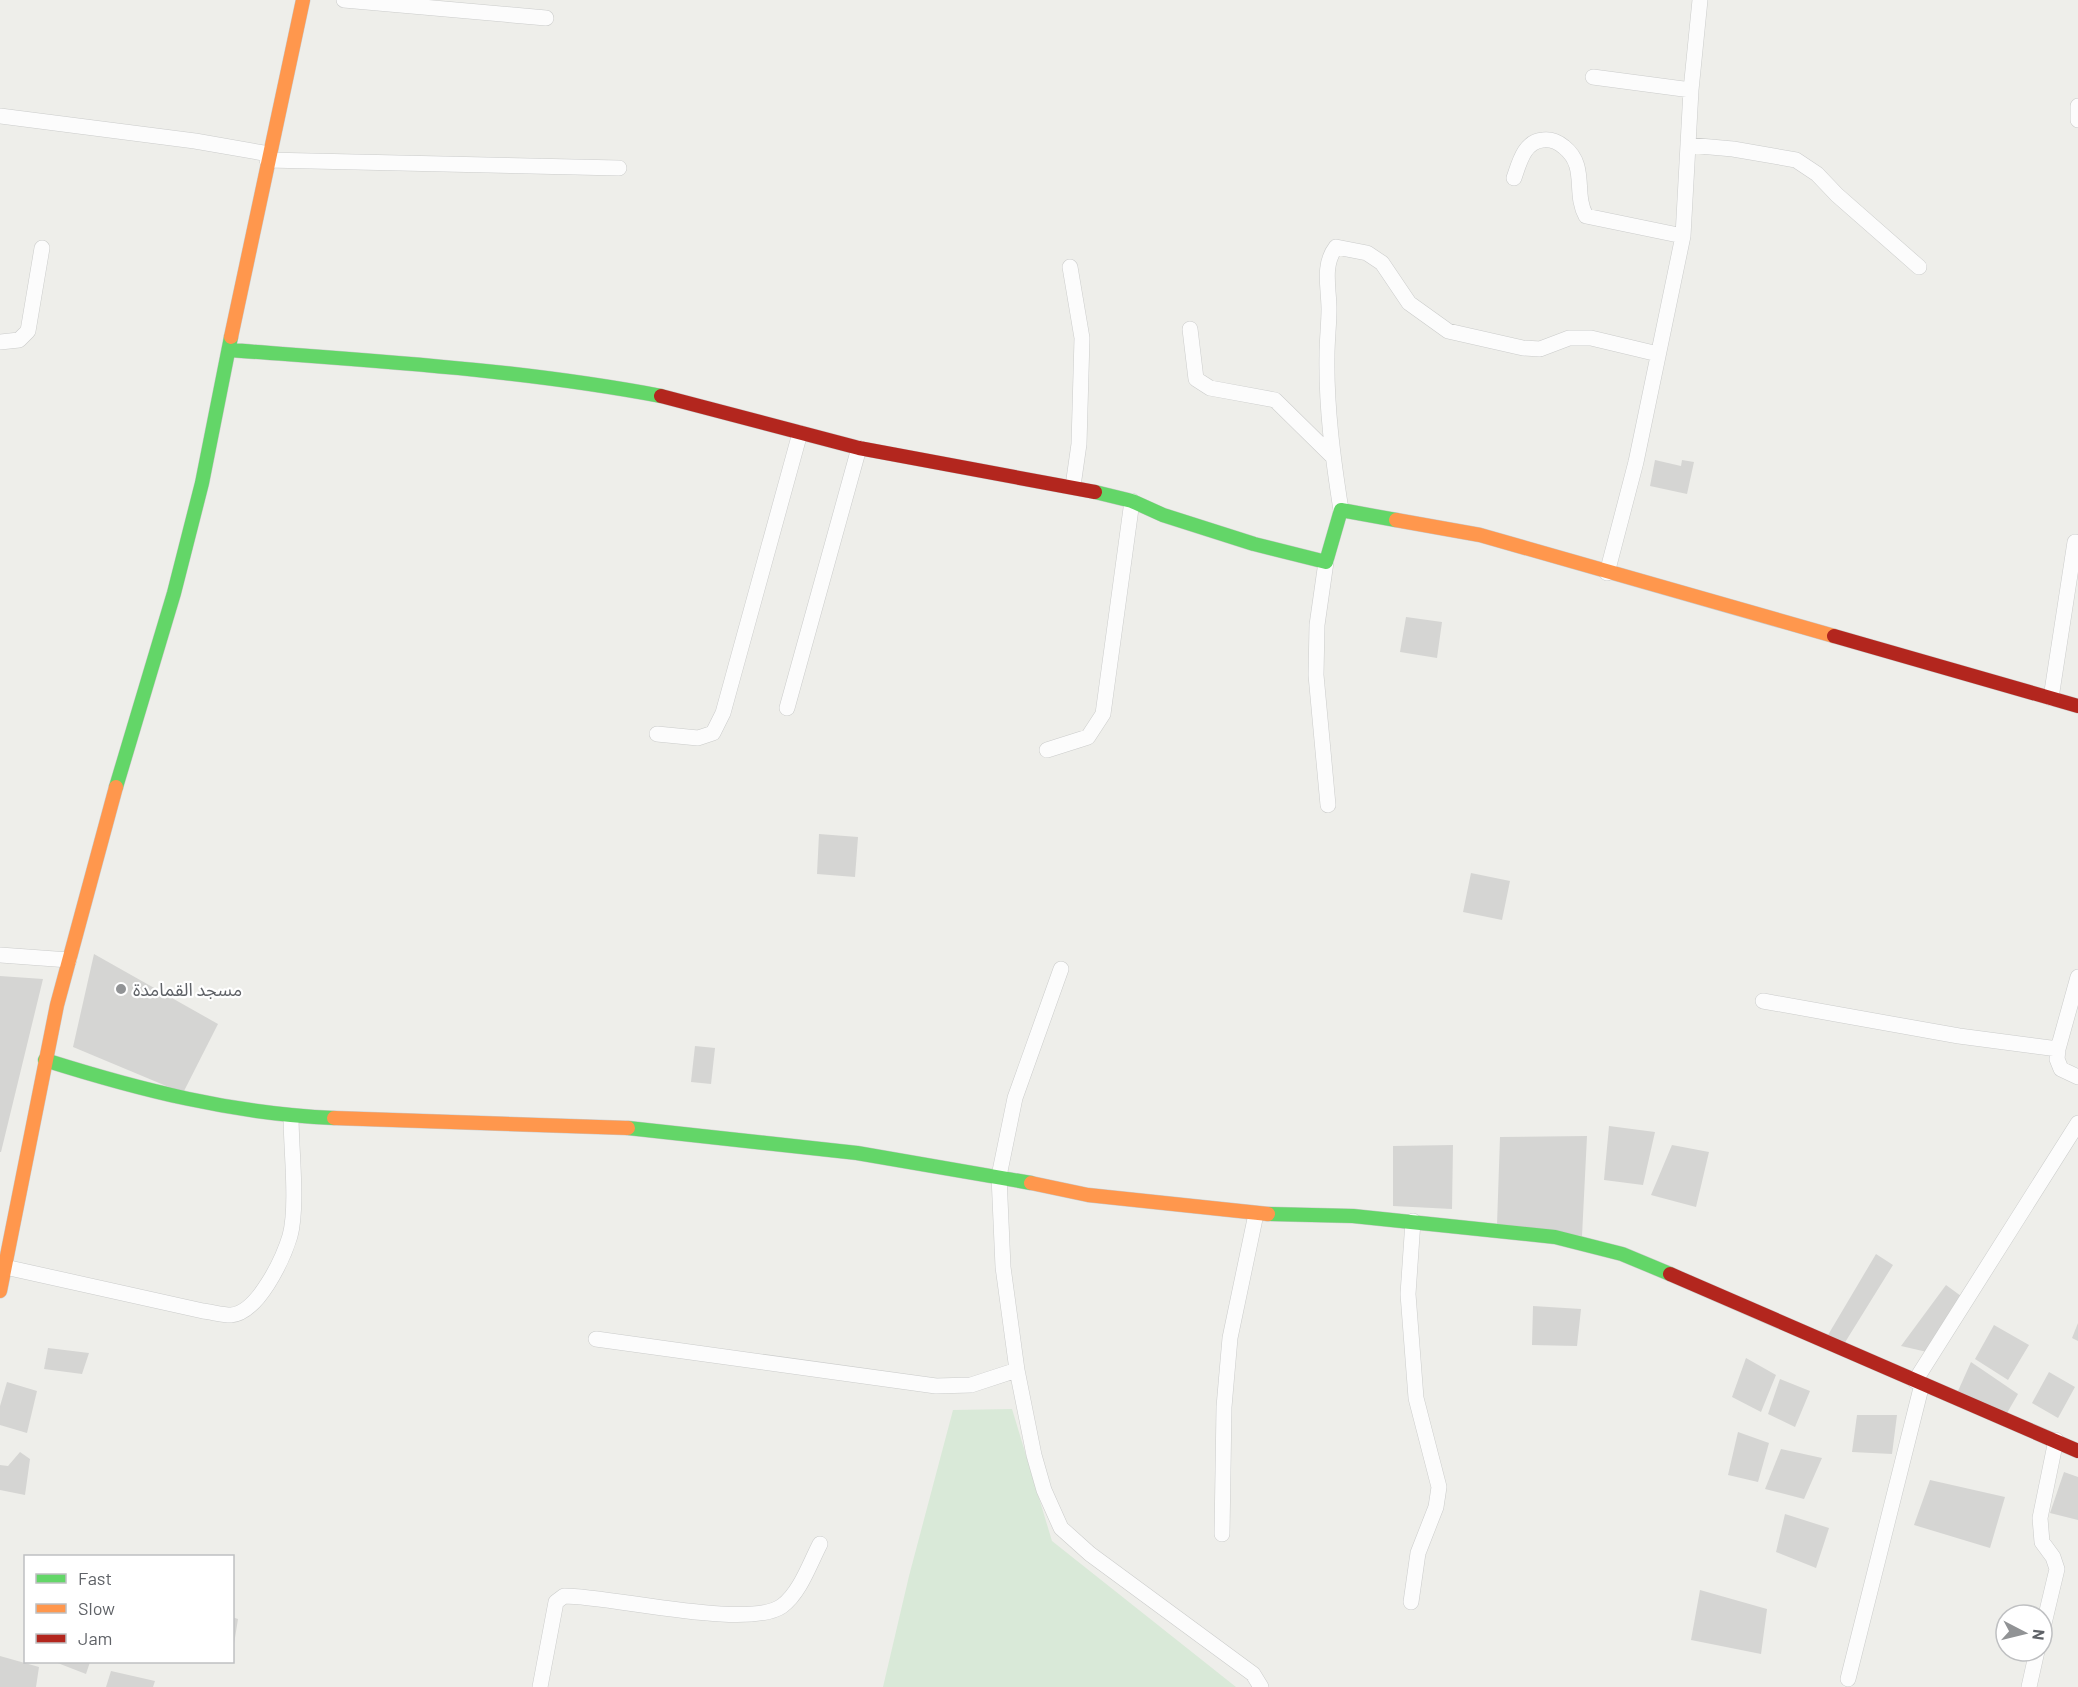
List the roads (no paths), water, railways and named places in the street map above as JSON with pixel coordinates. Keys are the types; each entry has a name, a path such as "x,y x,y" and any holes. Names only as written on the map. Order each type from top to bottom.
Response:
{"street":[{"path":"0,1291 45,1060 69,960 122,764 174,593 202,483 268,157 303,0"},
{"path":"344,0 546,18"},
{"path":"1607,573 1636,462 1683,236 1691,90 1700,0"},
{"path":"1593,77 1691,90"},
{"path":"2078,106 2078,120"},
{"path":"0,116 195,141 268,157 619,168"},
{"path":"1514,178 1524,151 1539,140 1550,139 1572,153 1578,165 1582,207 1586,216 1683,236"},
{"path":"1688,145 1733,149 1796,160 1817,174 1837,195 1919,267"},
{"path":"1328,805 1316,675 1317,625 1326,562 1341,510 1332,456 1326,356 1329,311 1327,278 1330,255 1336,247 1367,254 1382,263 1409,303 1448,331 1523,348 1540,349 1569,338 1591,338 1658,354"},
{"path":"0,342 20,340 28,331 42,248"},
{"path":"1070,267 1082,338 1078,444 1073,486"},
{"path":"1190,329 1197,379 1210,388 1275,400 1332,456"},
{"path":"230,350 506,372 592,382 683,400 859,448 1073,486 1132,501 1163,515 1254,544 1326,562"},
{"path":"657,734 698,738 713,733 723,713 800,433"},
{"path":"788,708 859,448"},
{"path":"1047,750 1088,737 1103,714 1132,501"},
{"path":"1341,510 1479,536 2078,706"},
{"path":"2050,699 2075,542"},
{"path":"0,955 69,960"},
{"path":"1062,969 1015,1098 999,1176 1003,1267 1017,1370 1044,1490 1061,1528 1090,1554 1253,1674 1261,1687"},
{"path":"2078,977 2057,1059 2061,1069 2078,1077"},
{"path":"1763,1001 1959,1036 2058,1049"},
{"path":"45,1060 125,1085 201,1103 291,1116 651,1129 857,1153 999,1176 1088,1195 1256,1214 1353,1216 1554,1237 1622,1254 1800,1329 2013,1425 2056,1440 2078,1451"},
{"path":"5,1268 203,1311 232,1315 249,1306 264,1291 290,1236 293,1195 291,1116"},
{"path":"1848,1679 1919,1383 2078,1123"},
{"path":"1222,1534 1224,1407 1230,1338 1256,1214"},
{"path":"1412,1602 1418,1553 1436,1507 1439,1487 1416,1398 1408,1294 1413,1221"},
{"path":"596,1339 952,1387 971,1385 1017,1370"},
{"path":"2049,1603 2057,1569 2053,1557 2042,1542 2040,1518 2056,1440"},
{"path":"540,1687 556,1602 564,1596 714,1613 767,1614 792,1596 820,1544"},
{"path":"2029,1687 2034,1663"}],"place":[{"name":"مسجد القمامدة","path":"121,989"}]}
